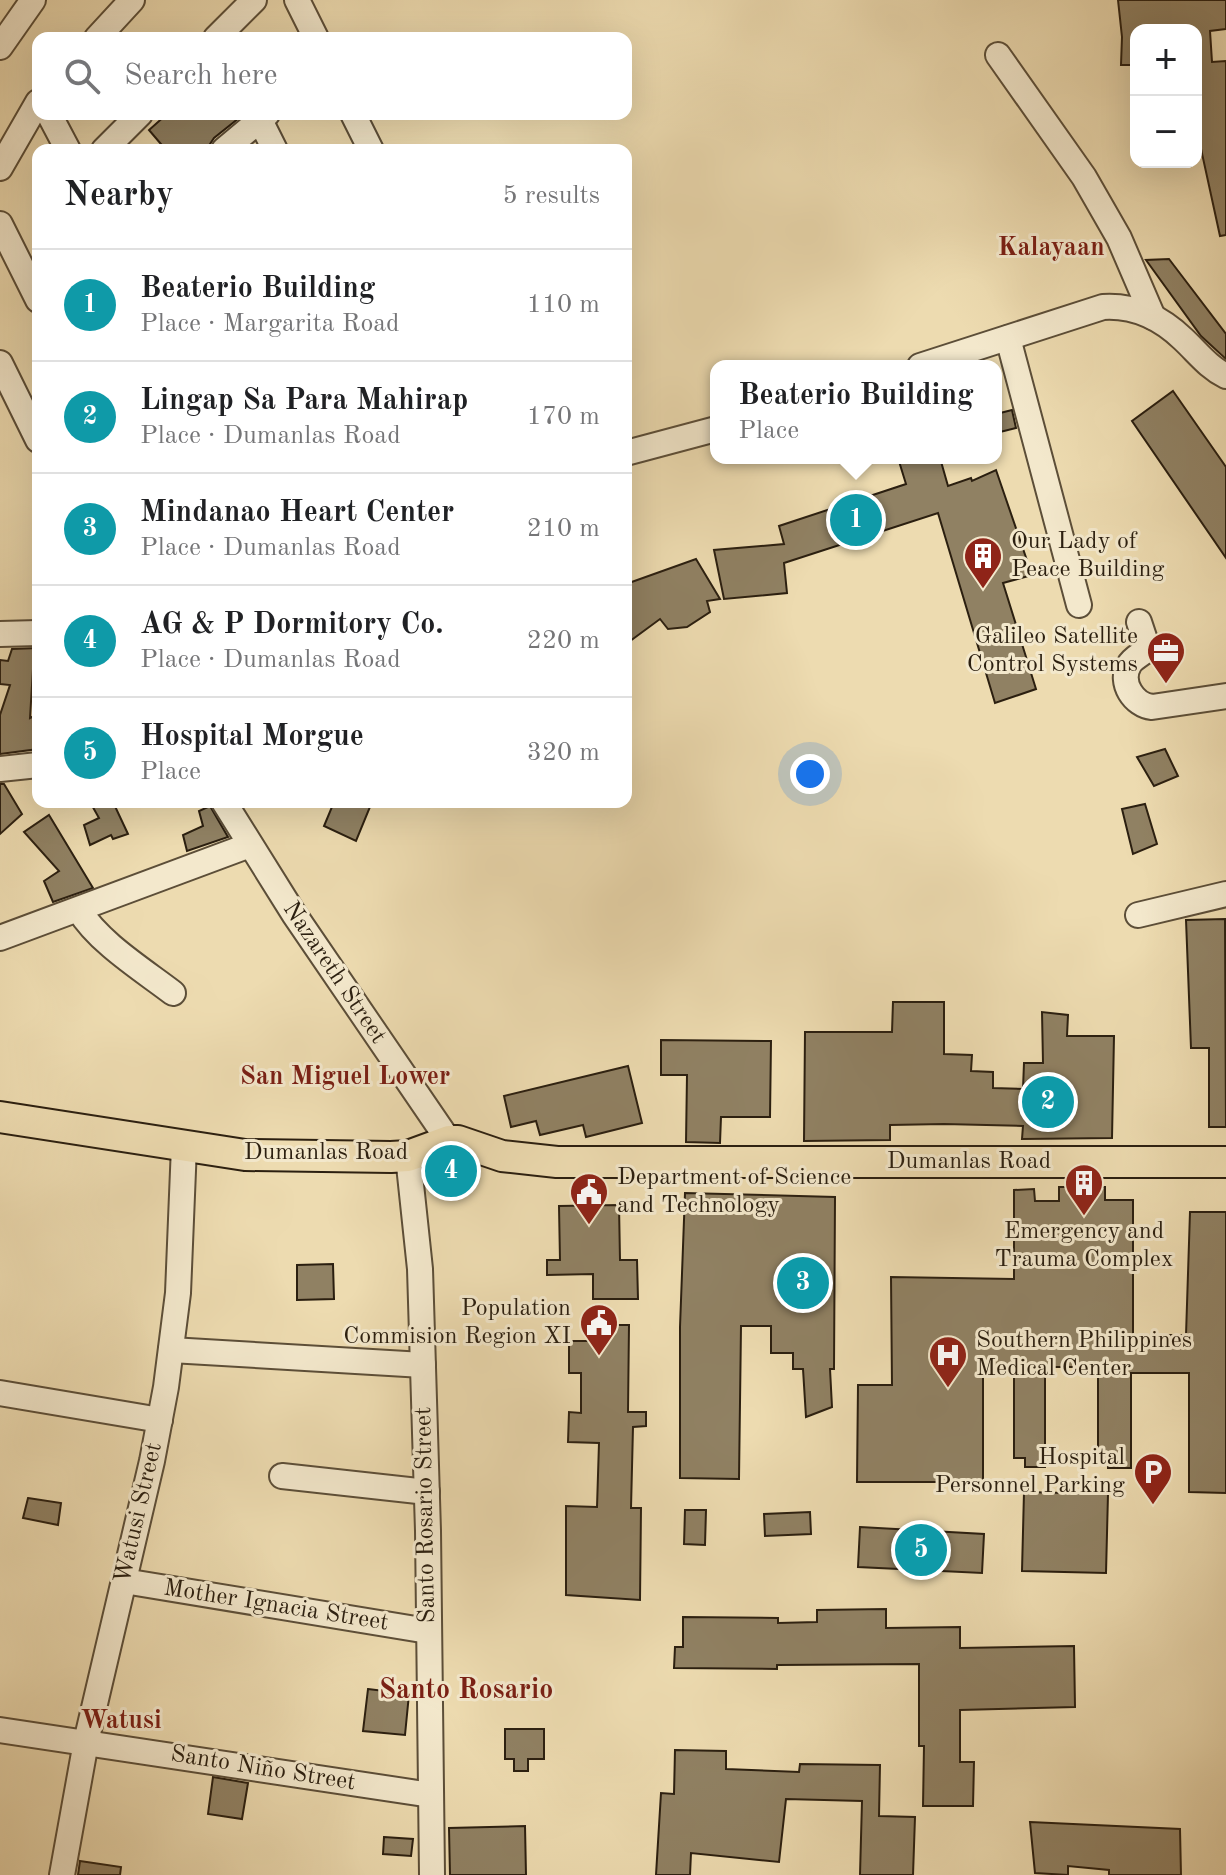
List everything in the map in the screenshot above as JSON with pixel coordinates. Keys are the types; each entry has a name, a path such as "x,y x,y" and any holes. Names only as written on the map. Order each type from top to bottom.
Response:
{"main road":[{"name":"Dumanlas Road","path":"0,1117 245,1155 408,1156 449,1141 458,1141 502,1156 557,1162 1226,1162"}],"street":[{"path":"0,47 33,0"},
{"path":"103,32 132,0"},
{"path":"222,32 254,0"},
{"path":"297,0 313,32"},
{"path":"998,55 1084,177 1119,238 1153,317"},
{"path":"0,168 32,112"},
{"path":"52,120 65,144"},
{"path":"110,144 134,120"},
{"path":"231,144 259,120"},
{"path":"264,120 273,144"},
{"path":"356,120 368,144"},
{"path":"0,224 32,288"},
{"path":"939,360 1103,307 1126,305 1153,317 1182,337 1210,368 1226,376"},
{"path":"1008,338 1079,605"},
{"path":"0,363 32,428"},
{"path":"632,451 710,431"},
{"path":"1139,622 1146,643 1145,651 1130,663 1126,673 1134,700 1141,706 1226,696"},
{"path":"0,634 32,633"},
{"path":"0,769 32,766"},
{"name":"Nazareth Street","path":"228,808 294,914 449,1141"},
{"path":"0,938 250,845"},
{"path":"1138,915 1226,894"},
{"path":"79,910 124,955 173,993"},
{"name":"Watusi Street","path":"62,1875 86,1742 160,1420 178,1293 184,1146"},
{"name":"Santo Rosario Street","path":"408,1156 420,1269 427,1492 432,1875"},
{"path":"171,1350 423,1365"},
{"path":"0,1393 160,1420"},
{"path":"282,1476 427,1492"},
{"name":"Mother Ignacia Street","path":"124,1581 428,1631"},
{"name":"Santo Niño Street","path":"0,1730 431,1795"}],"building":[{"path":"1118,0 1226,0 1226,29 1210,31 1212,62 1226,61 1226,235 1220,236 1202,154 1202,24 1130,24 1130,65 1121,65"},
{"path":"160,120 236,120 210,144 161,144 149,130"},
{"path":"1169,259 1226,334 1226,359 1201,336 1146,260"},
{"path":"1173,391 1226,467 1226,558 1132,421"},
{"path":"1012,410 1016,428 1002,432 1002,412"},
{"path":"900,464 942,464 948,486 971,478 972,481 996,470 1032,575 1003,583 1036,689 995,703 938,513 784,563 787,593 724,599 714,550 784,544 779,526 906,484"},
{"path":"696,559 720,599 707,601 710,612 687,627 668,629 660,619 632,640 632,582"},
{"path":"32,648 32,750 0,754 0,715 10,685 0,684 0,660 8,661 12,649"},
{"path":"1165,749 1178,776 1154,786 1137,757"},
{"path":"0,784 4,784 22,814 0,834"},
{"path":"1145,804 1157,844 1133,854 1122,809"},
{"path":"93,808 116,808 128,834 113,839 111,835 90,845 84,825 99,818"},
{"path":"211,808 228,837 187,851 183,835 203,826 199,811"},
{"path":"332,808 370,808 356,841 324,826"},
{"path":"49,815 93,888 53,902 44,881 59,871 24,832"},
{"path":"1225,919 1226,1127 1209,1127 1209,1048 1191,1048 1186,920"},
{"path":"893,1002 944,1002 944,1054 972,1055 971,1071 993,1072 993,1088 1023,1089 1024,1063 1043,1063 1042,1012 1068,1015 1067,1036 1114,1036 1112,1138 1022,1139 1023,1126 944,1124 890,1125 890,1140 804,1141 805,1032 892,1032"},
{"path":"661,1040 771,1041 770,1117 721,1117 720,1143 686,1142 687,1075 661,1075"},
{"path":"628,1066 642,1123 586,1137 583,1125 540,1135 536,1121 511,1127 504,1096"},
{"path":"452,1159 469,1164 476,1174 453,1194 426,1169"},
{"path":"1059,1187 1105,1187 1105,1200 1133,1200 1133,1335 1186,1335 1190,1212 1226,1212 1226,1493 1189,1492 1189,1373 1131,1373 1131,1468 1108,1468 1108,1459 1098,1459 1098,1371 1082,1371 1082,1367 1045,1367 1045,1467 1025,1467 1025,1458 1014,1458 1014,1370 983,1369 983,1482 857,1482 858,1385 892,1385 891,1277 1014,1279 1014,1190 1034,1189 1035,1201 1059,1201"},
{"path":"685,1193 835,1197 834,1369 830,1369 832,1407 806,1417 803,1369 793,1369 793,1353 771,1353 771,1326 741,1326 739,1479 680,1478 680,1327"},
{"path":"619,1205 620,1260 637,1260 638,1299 593,1299 593,1274 547,1275 547,1260 560,1260 559,1206"},
{"path":"333,1264 334,1299 297,1300 297,1265"},
{"path":"593,1325 629,1325 628,1412 646,1412 646,1426 633,1427 631,1508 641,1508 640,1600 566,1595 566,1506 597,1507 599,1443 568,1442 569,1412 581,1413 581,1373 569,1373 569,1341 593,1341"},
{"path":"1024,1492 1108,1494 1106,1573 1022,1571"},
{"path":"28,1498 61,1503 58,1525 23,1518"},
{"path":"685,1510 706,1510 705,1545 684,1544"},
{"path":"810,1512 811,1534 765,1536 764,1514"},
{"path":"860,1527 984,1534 982,1573 858,1567"},
{"path":"886,1609 886,1628 960,1627 960,1648 1074,1646 1075,1707 960,1710 960,1762 974,1762 973,1806 923,1806 924,1746 919,1746 919,1664 777,1665 777,1669 674,1668 675,1647 683,1647 683,1617 778,1618 778,1623 817,1622 817,1610"},
{"path":"368,1689 409,1694 405,1735 363,1731"},
{"path":"505,1729 544,1729 544,1759 528,1759 528,1771 514,1771 514,1759 505,1759"},
{"path":"675,1750 726,1751 726,1769 799,1772 800,1764 880,1765 879,1816 915,1817 913,1875 860,1875 862,1801 786,1799 779,1862 691,1853 690,1875 656,1875 661,1793 674,1794"},
{"path":"213,1777 248,1783 242,1819 208,1814"},
{"path":"1030,1822 1180,1829 1181,1875 1109,1875 1109,1870 1068,1866 1068,1875 1035,1873"},
{"path":"525,1826 526,1875 450,1875 449,1828"},
{"path":"384,1837 413,1839 411,1856 383,1854"},
{"path":"80,1861 121,1867 120,1875 78,1875"}],"place":[{"name":"Beaterio Building","path":"856,520"},
{"name":"Our Lady of Peace Building","path":"983,590"},
{"name":"Galileo Satellite Control Systems","path":"1166,685"},
{"name":"Lingap Sa Para Mahirap","path":"1048,1102"},
{"name":"AG & P Dormitory Co.","path":"451,1171"},
{"name":"Emergency and Trauma Complex","path":"1084,1217"},
{"name":"Department of Science and Technology","path":"589,1226"},
{"name":"Mindanao Heart Center","path":"803,1283"},
{"name":"Population Commision Region XI","path":"599,1357"},
{"name":"Southern Philippines Medical Center","path":"948,1389"},
{"name":"Hospital Personnel Parking","path":"1153,1506"},
{"name":"Hospital Morgue","path":"921,1550"}],"district":[{"name":"Kalayaan","path":"1051,248"},
{"name":"San Miguel Lower","path":"345,1077"},
{"name":"Santo Rosario","path":"466,1691"},
{"name":"Watusi","path":"121,1721"}]}
